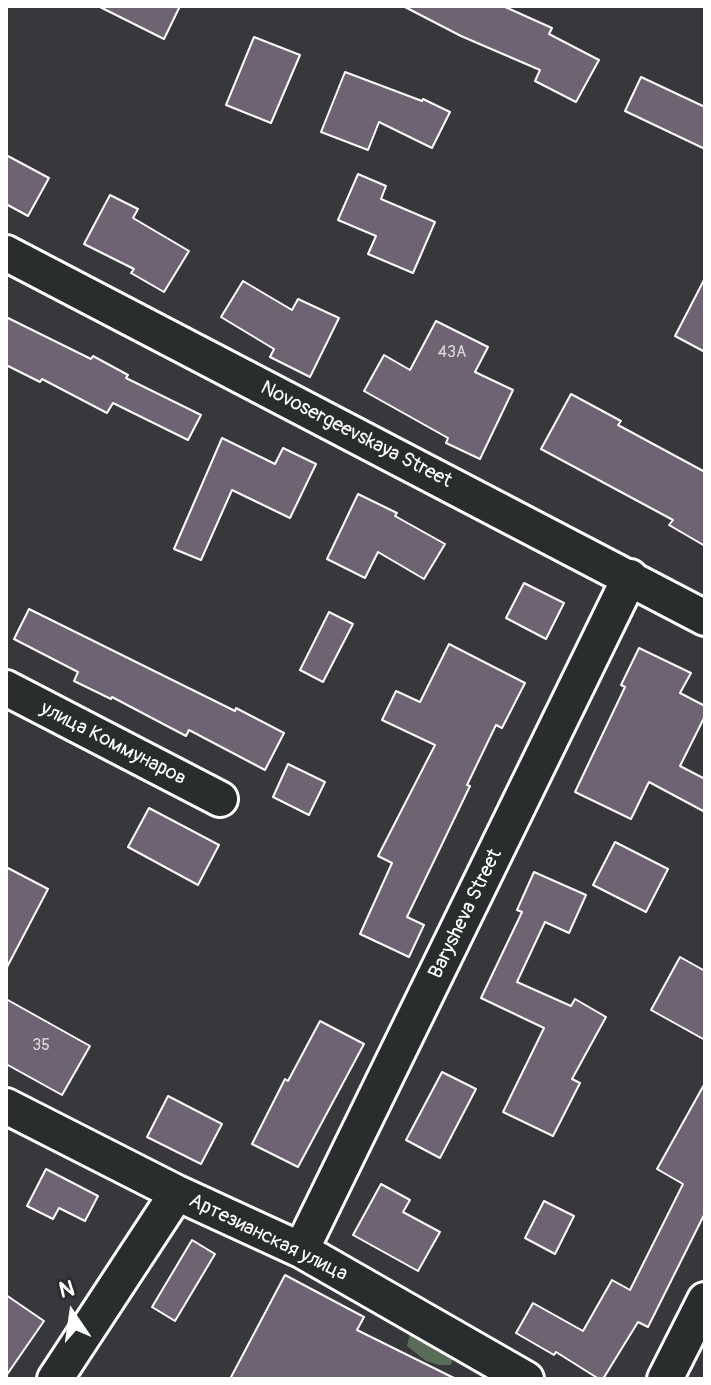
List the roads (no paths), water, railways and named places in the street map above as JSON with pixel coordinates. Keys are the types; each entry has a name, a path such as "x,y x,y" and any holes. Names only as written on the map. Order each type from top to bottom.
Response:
{"street":[{"name":"Novosergeevskaya Street","path":"6,253 705,618"},
{"name":"Barysheva Street","path":"301,1250 630,577"},
{"name":"улица Коммунаров","path":"6,688 220,799"},
{"name":"Артезианская улица","path":"6,1106 177,1193 301,1250 526,1379"},
{"path":"55,1379 177,1193"},
{"path":"665,1379 705,1300"}]}
